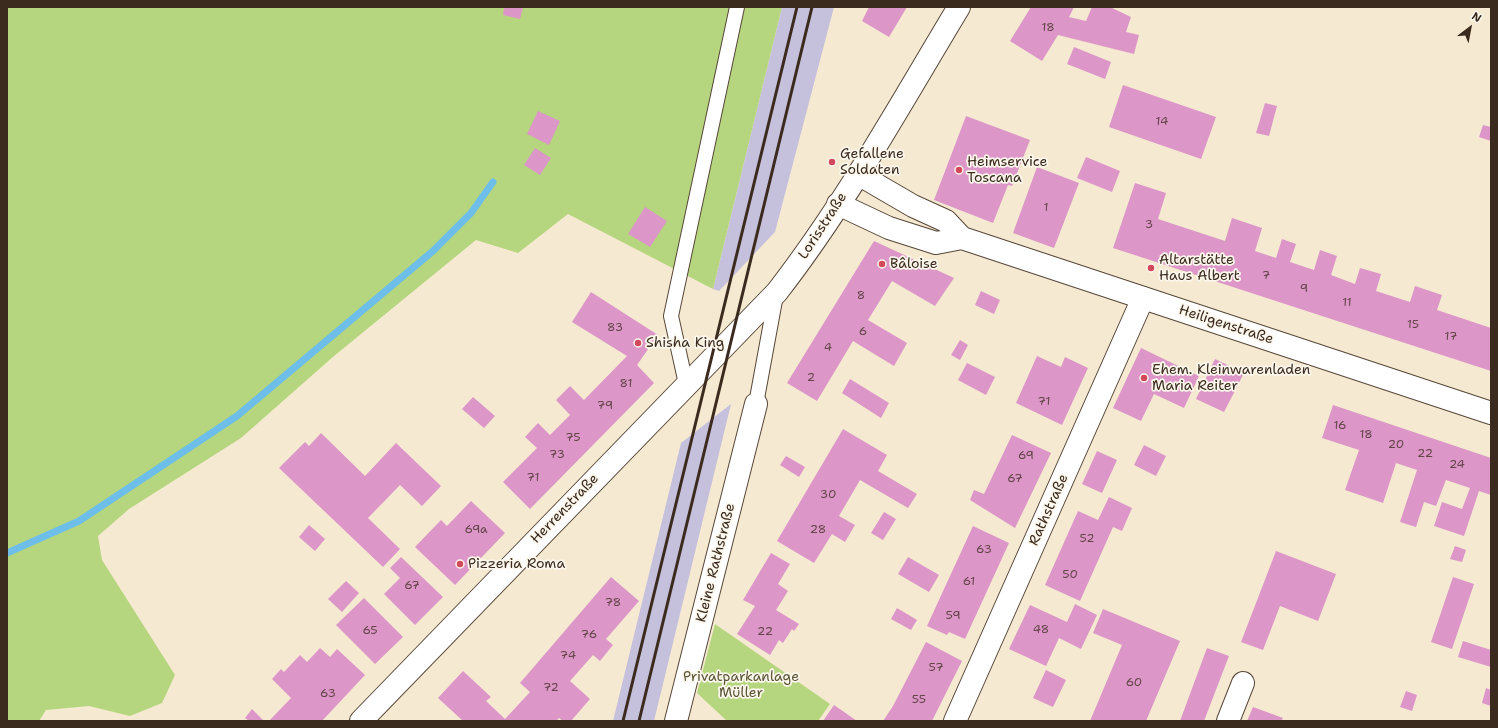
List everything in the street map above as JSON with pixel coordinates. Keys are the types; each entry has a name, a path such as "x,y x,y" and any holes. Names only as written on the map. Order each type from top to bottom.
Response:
{"street":[{"name":"Lorisstraße","path":"686,384 777,292 802,260 858,174 959,7"},
{"name":"Heiligenstraße","path":"858,174 913,206 946,221 962,238 1491,413"},
{"name":"Heiligenstraße","path":"838,204 889,228 936,243 962,238"},
{"name":"Rathstraße","path":"955,721 1143,298"},
{"name":"Herrenstraße","path":"362,721 686,384"},
{"name":"Kleine Rathstraße","path":"676,721 756,404"},
{"path":"1228,721 1243,683"}],"lane":[{"path":"686,384 671,316 737,7"},
{"path":"756,404 777,292"}],"shaded area":[{"path":"782,7 834,7 775,232 719,291 713,289"},
{"path":"731,404 654,721 613,721 681,443"}],"green space":[{"path":"7,7 782,7 713,289 568,214 518,253 476,240 334,356 241,438 129,509 98,536 102,560 175,675 162,703 130,716 89,706 46,710 39,721 7,721"},
{"name":"Privatparkanlage Müller","path":"715,624 830,704 818,721 727,721 697,693"}],"building":[{"path":"504,7 523,7 520,19 503,15"},
{"path":"869,7 907,7 889,37 862,21"},
{"path":"1031,7 1074,7 1069,17 1086,21 1092,7 1110,7 1131,17 1126,32 1139,35 1134,54 1058,35 1042,61 1010,41"},
{"path":"1074,47 1111,62 1105,79 1067,64"},
{"path":"1123,85 1216,117 1201,159 1109,127"},
{"path":"1265,103 1277,106 1269,136 1256,133"},
{"path":"538,111 560,121 549,145 527,134"},
{"path":"966,116 1030,140 1012,186 1008,185 993,223 934,200"},
{"path":"1483,125 1491,127 1491,141 1479,137"},
{"path":"535,148 551,158 540,175 524,165"},
{"path":"1086,157 1120,171 1112,192 1077,178"},
{"path":"1037,167 1079,183 1054,248 1013,233"},
{"path":"1135,183 1166,193 1158,219 1225,241 1232,218 1262,228 1255,251 1276,258 1282,239 1296,244 1290,262 1314,270 1320,250 1337,256 1331,275 1355,284 1360,268 1381,274 1376,291 1410,302 1415,286 1442,295 1437,310 1491,328 1491,371 1113,248"},
{"path":"645,207 667,221 650,247 628,234"},
{"path":"874,241 954,278 935,306 892,281 868,320 907,343 894,366 853,341 817,401 787,383"},
{"path":"981,291 1000,300 994,314 975,305"},
{"path":"591,292 658,335 637,365 654,383 530,509 503,482 537,448 525,437 538,423 550,435 570,415 556,400 570,386 584,400 627,356 572,322"},
{"path":"960,340 968,345 960,360 951,355"},
{"name":"Ehem. Kleinwarenladen Maria Reiter","path":"1141,348 1199,376 1184,408 1154,394 1141,421 1113,408"},
{"path":"1037,356 1061,367 1065,357 1088,368 1062,425 1016,403"},
{"path":"1215,359 1244,373 1224,412 1196,399"},
{"path":"967,363 995,377 986,395 958,380"},
{"path":"850,379 889,403 881,418 842,393"},
{"path":"473,397 495,416 484,428 462,409"},
{"path":"1333,405 1491,458 1491,495 1479,491 1464,536 1434,526 1442,502 1462,509 1470,488 1446,480 1436,506 1424,502 1416,527 1400,522 1417,470 1396,463 1383,503 1345,490 1359,450 1322,438"},
{"path":"843,429 887,455 878,471 917,494 908,508 860,480 839,516 855,525 845,542 832,534 814,563 777,541"},
{"path":"321,433 365,476 396,443 441,486 422,506 400,485 368,518 400,549 383,567 279,468 305,442 309,446"},
{"path":"1012,435 1051,453 1015,528 970,500 974,490 984,494"},
{"path":"1144,445 1166,456 1156,476 1134,465"},
{"path":"1097,451 1117,460 1102,493 1082,484"},
{"path":"786,456 805,467 799,477 780,465"},
{"path":"1109,497 1132,508 1122,531 1113,527 1080,601 1045,585 1078,511 1098,520"},
{"path":"471,501 505,533 455,585 415,547 441,520 447,526"},
{"path":"884,512 896,519 883,540 871,533"},
{"path":"309,525 325,539 315,551 299,537"},
{"path":"973,526 1009,543 965,639 949,632 947,635 927,626"},
{"path":"1455,546 1466,550 1462,562 1450,559"},
{"path":"1276,551 1336,574 1318,621 1280,606 1263,650 1241,642"},
{"path":"771,553 790,564 778,584 788,591 776,610 799,624 794,631 792,629 783,643 779,640 770,655 737,634 755,606 743,600"},
{"path":"401,557 443,597 415,625 384,594 400,578 390,568"},
{"path":"908,557 939,575 929,592 898,574"},
{"path":"611,577 639,601 606,639 613,645 600,661 593,655 570,681 590,699 571,721 563,721 559,718 556,721 463,721 438,698 463,671 491,697 486,701 505,719 530,692 520,683"},
{"path":"1453,577 1474,584 1452,649 1431,642"},
{"path":"346,581 359,593 342,612 328,599"},
{"path":"364,598 403,637 375,664 336,625"},
{"path":"1075,604 1097,615 1081,649 1059,638 1046,666 1009,649 1030,605 1067,622"},
{"path":"897,608 917,620 911,630 891,619"},
{"path":"1103,609 1180,641 1146,721 1090,721 1122,645 1093,633"},
{"path":"1463,641 1491,650 1491,667 1458,657"},
{"path":"926,642 962,661 932,721 883,721 893,706"},
{"path":"320,648 330,657 337,649 365,675 322,721 269,721 291,698 272,679 281,669 284,672 300,655 307,662"},
{"path":"1207,648 1229,656 1204,721 1180,721"},
{"path":"1046,670 1066,680 1053,707 1033,698"},
{"path":"1486,688 1491,690 1491,706 1482,703"},
{"path":"1406,691 1417,695 1412,711 1400,707"},
{"path":"834,705 857,721 823,721"},
{"path":"1253,707 1283,718 1281,721 1247,721"},
{"path":"252,709 264,721 249,721 245,718"}],"waterway":[{"path":"7,553 79,521 237,416 433,251 471,213 493,182"}],"railway":[{"path":"623,721 797,7"},
{"path":"639,721 812,7"}],"place":[{"name":"Gefallene Soldaten","path":"832,162"},
{"name":"Heimservice Toscana","path":"959,170"},
{"name":"Bâloise","path":"882,264"},
{"name":"Altarstätte Haus Albert","path":"1151,268"},
{"name":"Shisha King","path":"638,343"},
{"name":"Ehem. Kleinwarenladen Maria Reiter","path":"1144,378"},
{"name":"Pizzeria Roma","path":"460,564"}]}
